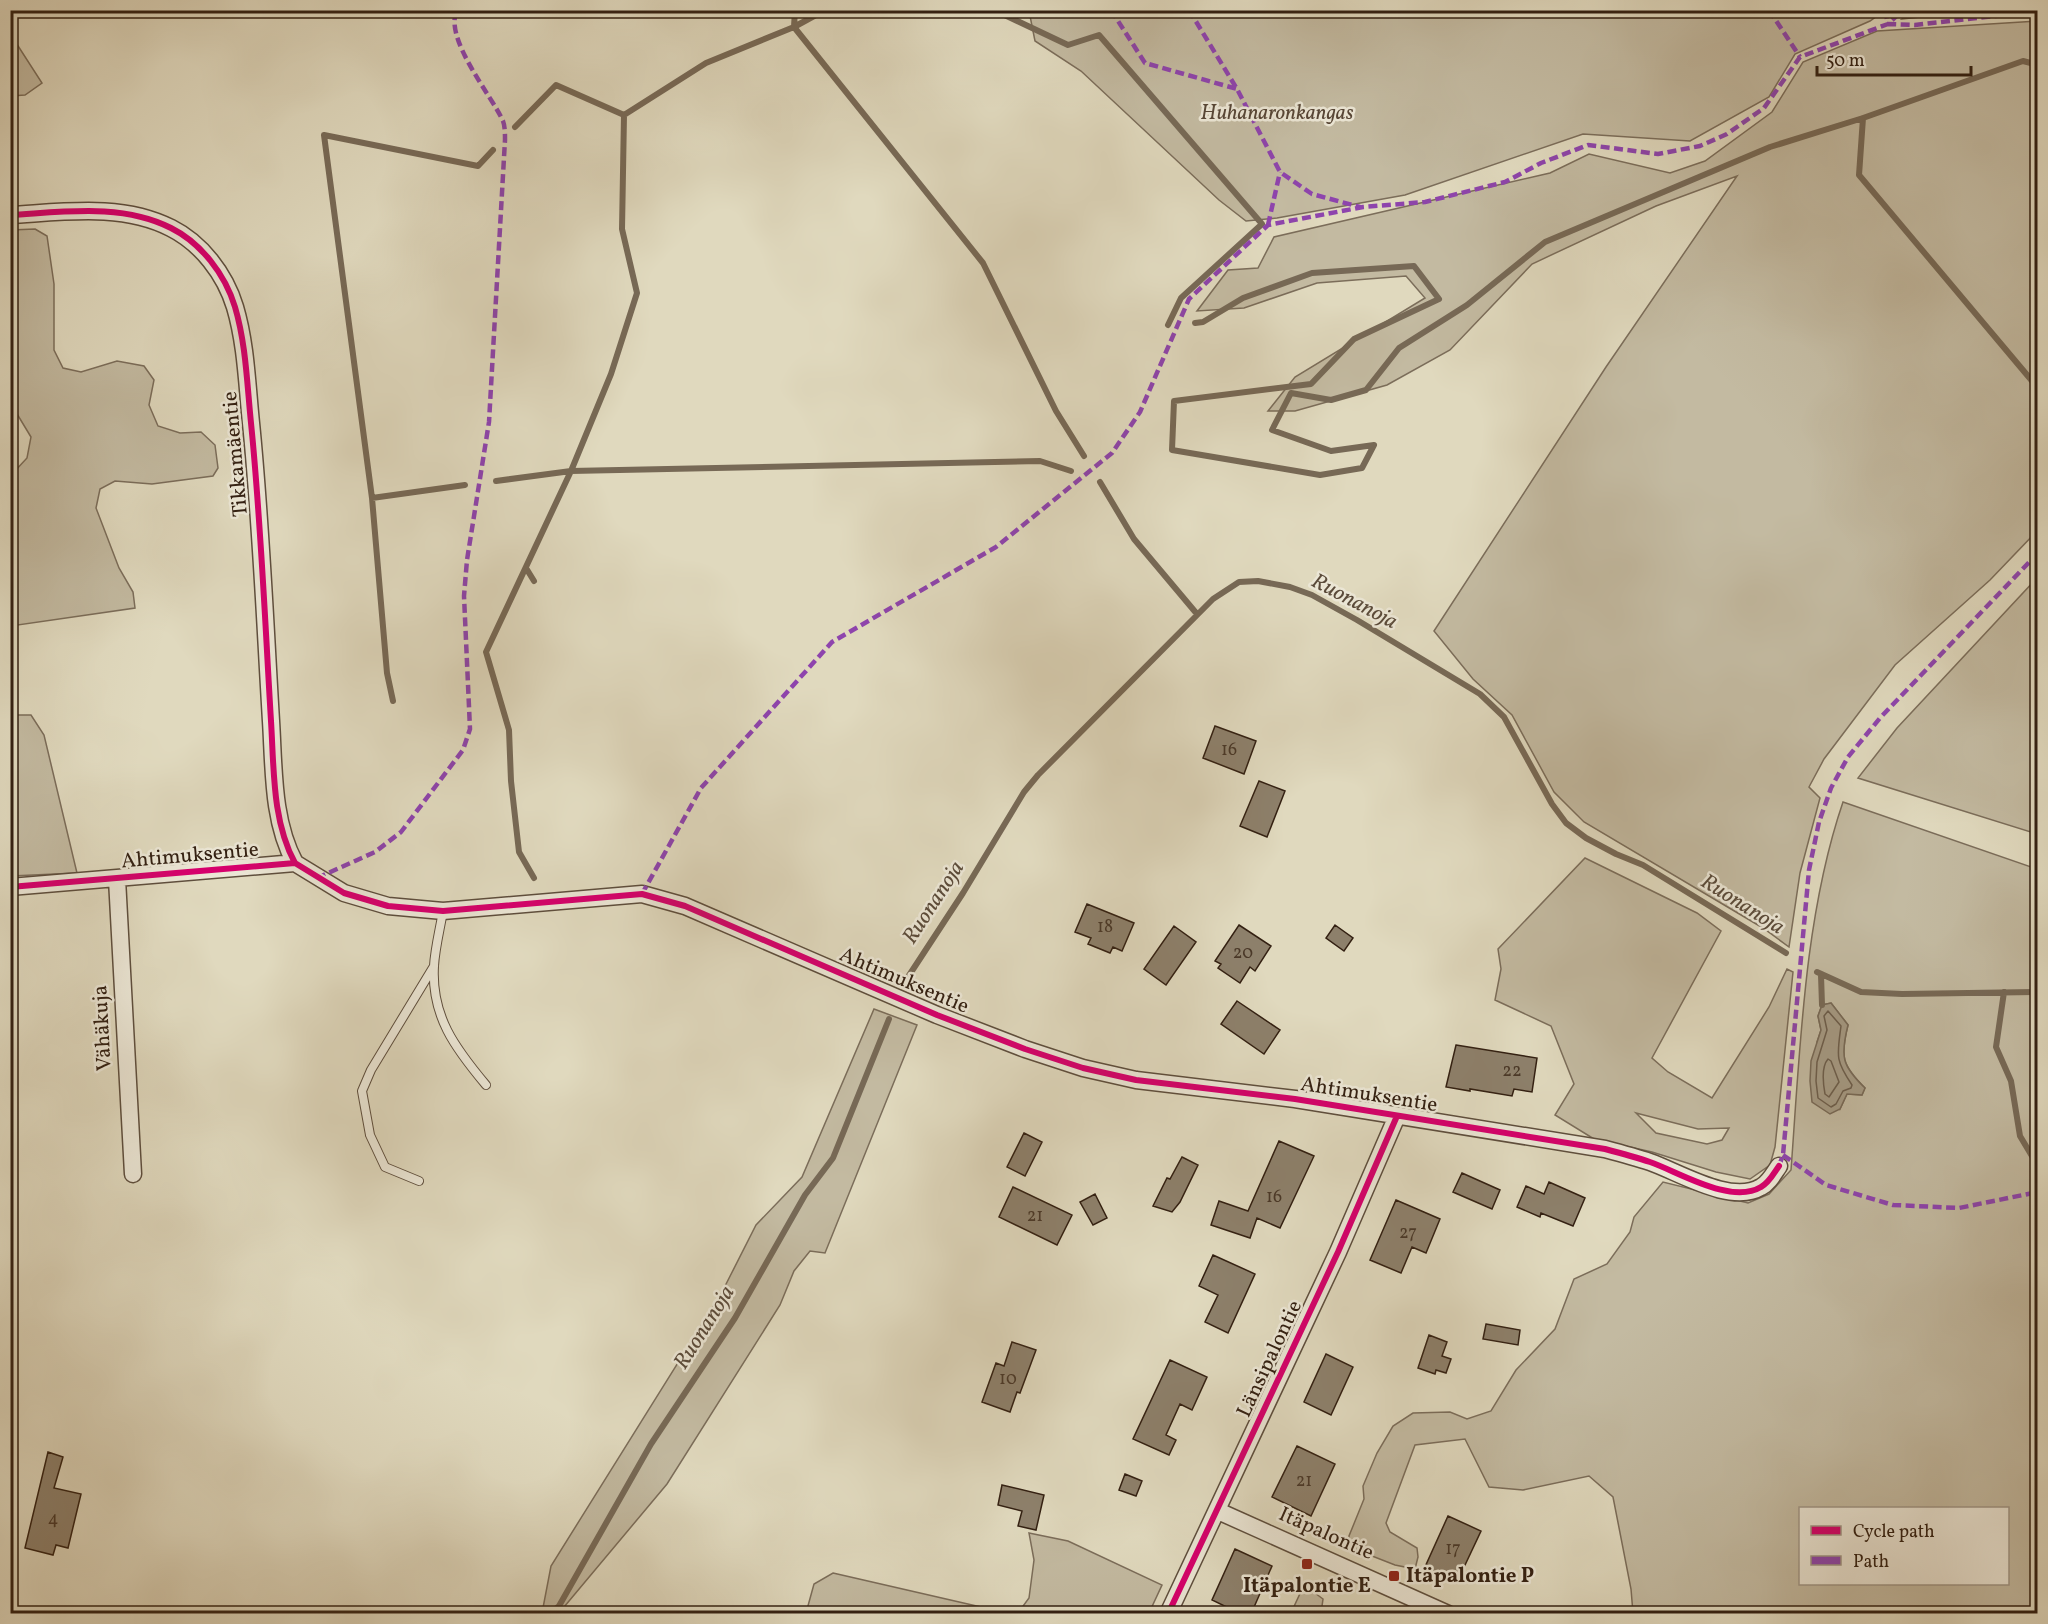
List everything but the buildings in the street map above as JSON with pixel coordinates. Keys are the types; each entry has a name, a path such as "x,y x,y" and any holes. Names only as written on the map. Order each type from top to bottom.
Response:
{"street":[{"name":"Tikkamäentie","path":"10,215 91,210 146,218 171,228 192,241 211,261 225,282 234,306 242,340 254,450 280,826 286,847 295,863"},
{"name":"Ahtimuksentie","path":"10,887 295,863 344,893 365,901 388,906 443,911 642,894 685,906 938,1015 1025,1049 1083,1068 1136,1080 1295,1099 1605,1149 1650,1162 1701,1183 1732,1192 1761,1187 1779,1166"},
{"name":"Vähäkuja","path":"117,879 133,1174"},
{"name":"Länsipalontie","path":"1168,1614 1338,1252 1397,1116"},
{"name":"Itäpalontie","path":"1218,1511 1448,1614"}],"lane":[{"path":"443,911 434,966 436,1000 442,1022 469,1064 486,1085"},
{"path":"419,1181 385,1167 370,1135 362,1090 371,1070 434,966"}],"green space":[{"name":"Huhanaronkangas","path":"1029,10 1884,11 1870,21 1795,54 1769,97 1690,141 1583,134 1405,195 1277,218 1246,221 1219,200 1081,71 1035,41"},
{"path":"1912,10 1975,10 1975,11 1902,19"},
{"path":"2037,21 2037,531 1990,580 1895,665 1824,759 1809,787 1820,798 1800,873 1789,947 1763,928 1584,822 1554,792 1512,715 1473,679 1434,631 1606,367 1737,176 1656,206 1532,264 1450,350 1387,385 1295,411 1268,411 1295,377 1425,298 1406,276 1317,283 1244,308 1197,311 1228,270 1258,268 1274,237 1550,173 1589,154 1670,173 1705,161 1772,112 1803,62 1877,31"},
{"path":"11,35 42,83 25,95 11,96"},
{"path":"35,229 47,236 54,284 54,350 63,368 81,372 117,361 144,366 154,380 149,405 158,426 180,433 201,432 215,445 218,468 213,476 152,484 115,481 100,489 96,508 119,568 133,592 135,608 11,626 11,472 14,472 27,458 31,437 11,404 11,230"},
{"path":"2037,578 2037,834 1858,778 1897,728"},
{"path":"10,715 31,715 44,735 77,873 11,876"},
{"path":"1843,802 2037,869 2037,1613 1633,1613 1631,1589 1613,1497 1589,1476 1523,1490 1489,1487 1465,1439 1415,1445 1386,1523 1390,1532 1417,1548 1418,1557 1415,1569 1395,1565 1349,1547 1349,1536 1364,1499 1363,1486 1377,1453 1393,1426 1413,1413 1450,1412 1467,1419 1491,1411 1516,1370 1555,1329 1574,1279 1607,1264 1630,1232 1634,1217 1663,1182 1748,1203 1769,1194 1791,1170 1801,1031 1820,891","holes":["1831,1003 1848,1025 1844,1045 1845,1060 1847,1066 1865,1088 1862,1095 1847,1094 1840,1109 1817,1042 1821,1030 1818,1016 1822,1005"]},
{"path":"1585,858 1697,913 1721,931 1652,1058 1668,1072 1712,1098 1769,1007 1787,969 1793,972 1775,1147 1770,1165 1750,1179 1716,1172 1652,1152 1594,1139 1555,1115 1574,1084 1551,1026 1495,1000 1501,969 1498,949","holes":["1636,1113 1698,1129 1729,1128 1722,1140 1707,1144 1656,1133"]},
{"path":"874,1009 917,1025 825,1253 810,1251 794,1271 780,1305 667,1484 559,1613 542,1613 551,1566 721,1294 756,1225 802,1177"},
{"path":"1029,1533 1068,1541 1162,1585 1149,1613 1018,1613 1029,1598 1034,1560"},
{"path":"833,1573 1007,1613 806,1613 814,1584"},
{"path":"1304,1585 1323,1599 1321,1613 1291,1613"}],"water":[{"path":"1831,1003 1848,1025 1844,1045 1847,1067 1865,1088 1862,1095 1847,1094 1840,1109 1830,1114 1812,1102 1810,1081 1811,1061 1821,1030 1818,1016 1822,1005"}],"waterway":[{"path":"795,10 794,27 983,263 1056,411 1084,456"},
{"path":"515,127 556,85 624,115 706,63 794,27 825,10"},
{"path":"994,10 1068,45 1099,35 1262,224 1181,298 1168,325"},
{"path":"1195,323 1203,322 1243,298 1312,273 1414,266 1439,299 1354,339 1311,384 1174,401 1172,450 1320,475 1362,468 1374,445 1331,451 1272,430 1291,393 1331,400 1366,390 1399,348 1467,305 1545,242 1770,147 1863,118 2023,61 2038,65"},
{"path":"534,878 519,852 511,781 509,730 486,652 571,471 611,374 637,293 622,229 624,115"},
{"path":"1863,118 1859,175 2038,388"},
{"path":"393,701 387,673 372,498 324,135 478,166 493,150"},
{"path":"496,481 571,471 1040,461 1071,471"},
{"path":"1100,482 1134,539 1197,614"},
{"path":"372,498 465,485"},
{"path":"526,568 534,581"},
{"name":"Ruonanoja","path":"906,980 963,893 1024,792 1038,775 1213,599 1239,582 1258,581 1290,587 1312,595 1480,694 1504,717 1552,804 1566,823 1586,838 1643,865 1786,953"},
{"name":"Ruonanoja","path":"1817,972 1861,992 1902,994 2038,992"},
{"path":"1821,975 1822,1005"},
{"path":"2004,992 1996,1047 2011,1081 2020,1136 2038,1166"},
{"name":"Ruonanoja","path":"549,1614 559,1606 651,1444 735,1318 805,1195 833,1158 889,1019"}],"marked path":[{"path":"317,878 375,852 401,832 463,750 470,729 464,596 467,560 489,422 505,128 463,51 457,36 455,22 457,10"},
{"path":"1111,10 1145,63 1237,89"},
{"path":"1189,10 1237,89 1280,172 1312,194 1360,207"},
{"path":"1769,10 1800,57"},
{"path":"1885,10 1888,24 1915,25 2038,11"},
{"path":"642,894 701,788 832,642 996,547 1112,453 1140,412 1189,299 1268,225 1363,207 1425,202 1505,182 1541,163 1588,145 1658,154 1700,146 1727,134 1764,108 1800,57 1888,24 1903,10"},
{"path":"1268,225 1280,172"},
{"path":"1779,1166 1783,1155 1809,870 1819,822 1831,788 1848,757 1880,718 2038,553"},
{"path":"1783,1155 1826,1185 1893,1205 1959,1208 2033,1193 2038,1195"}],"cycle path":[{"path":"10,215 92,211 113,212 152,220 182,234 202,251 218,271 231,295 239,321 244,350 263,572 278,812 287,847 295,863"},
{"path":"10,887 295,863 344,893 388,906 443,911 642,894 685,906 937,1015 1025,1049 1083,1068 1136,1080 1295,1099 1605,1149 1650,1162 1720,1190 1749,1192 1764,1185 1779,1166"},
{"path":"1168,1614 1338,1252 1397,1116"}],"place":[{"name":"Itäpalontie E","path":"1307,1564"},
{"name":"Itäpalontie P","path":"1394,1576"}]}
